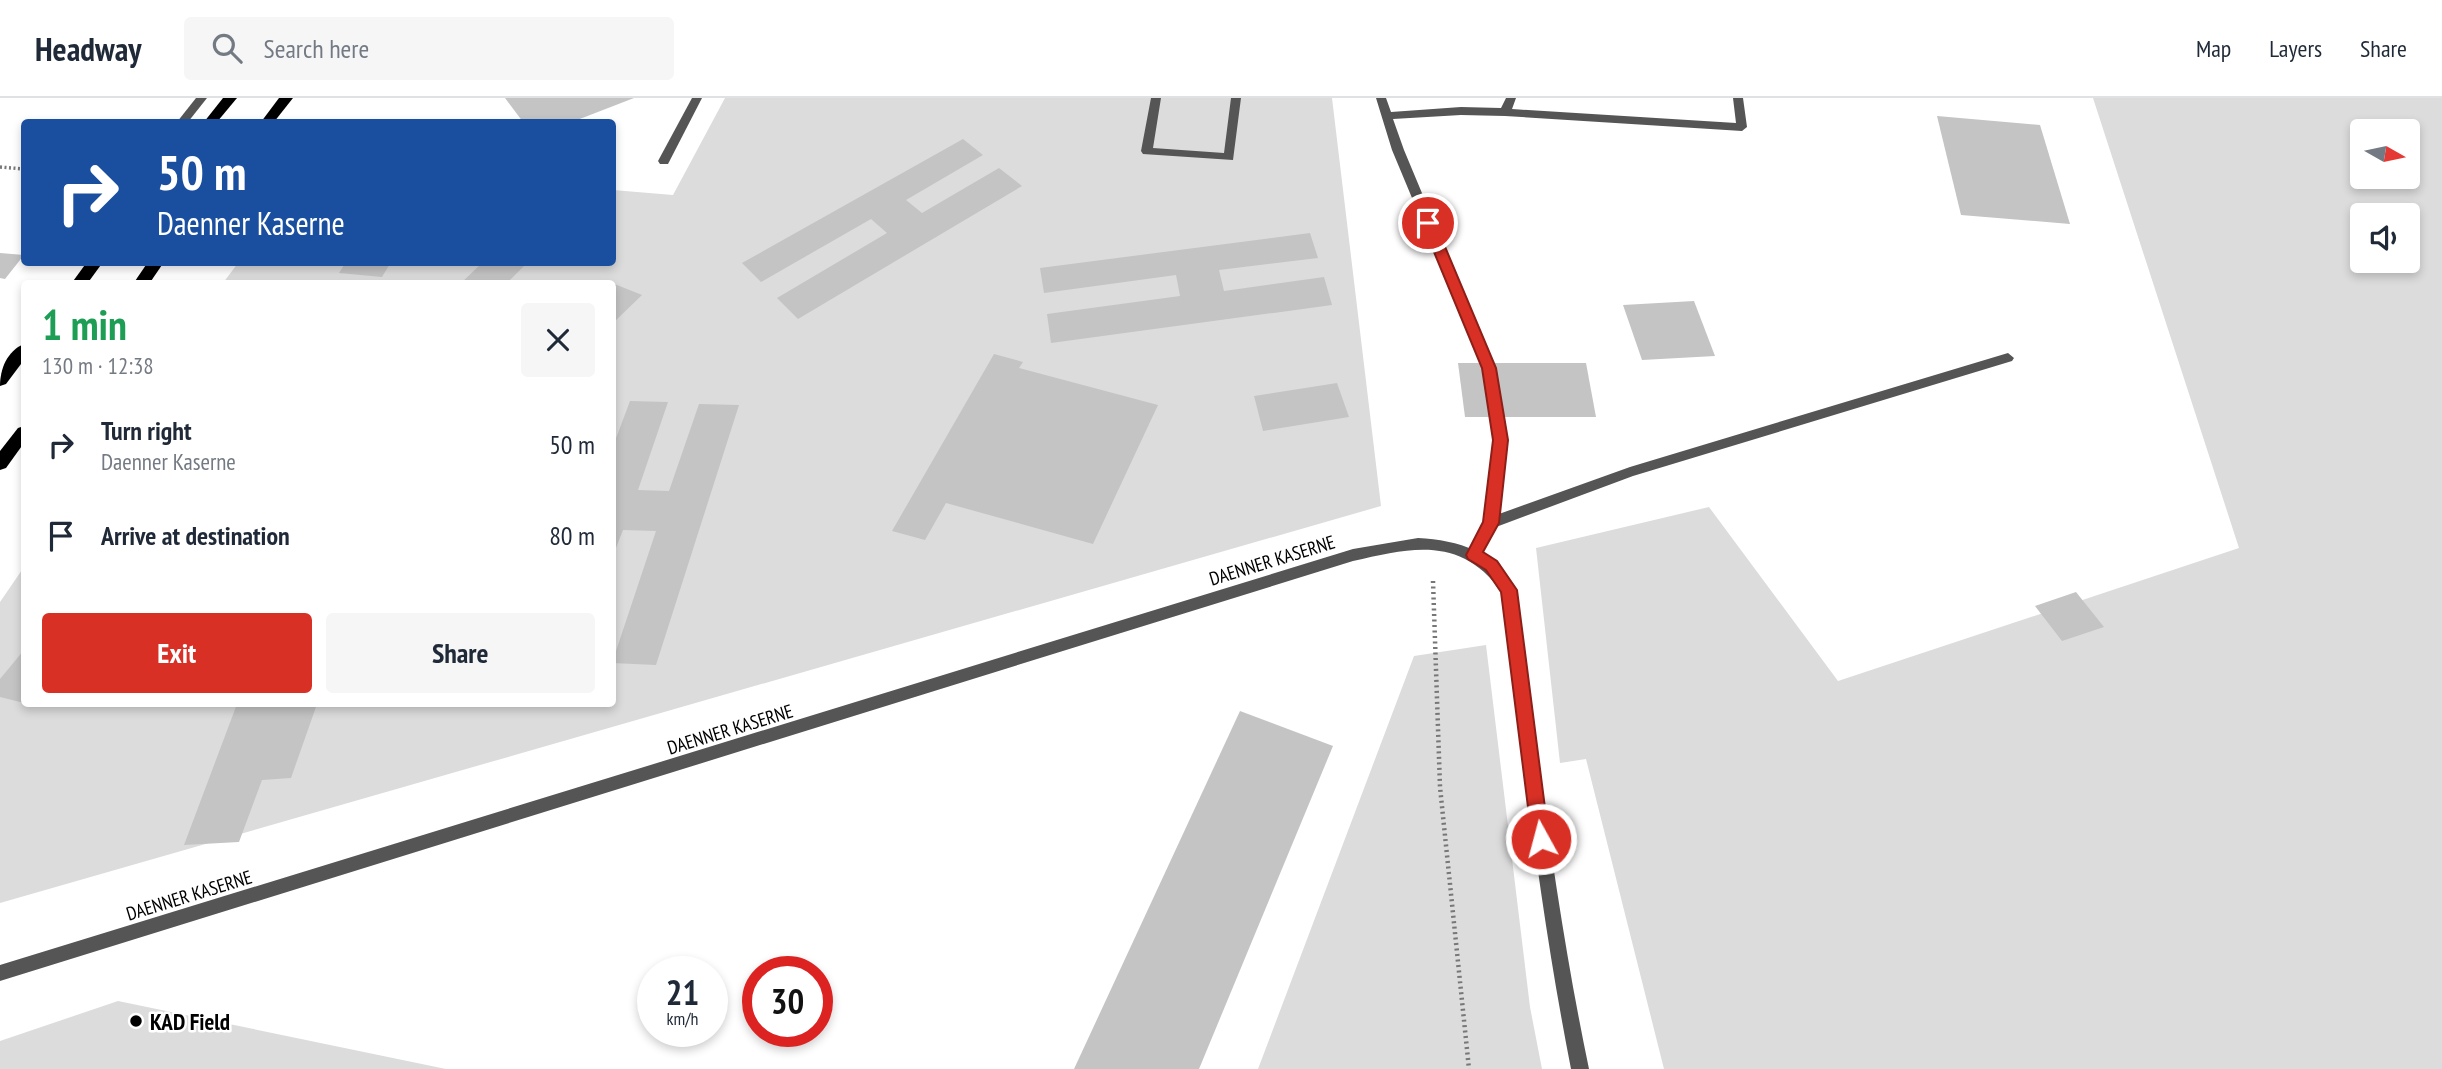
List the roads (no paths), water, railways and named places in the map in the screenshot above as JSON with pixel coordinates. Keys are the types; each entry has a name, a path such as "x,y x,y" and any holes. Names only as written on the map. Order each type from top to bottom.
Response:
{"main road":[{"path":"212,119 230,98"},
{"path":"269,119 286,98"},
{"path":"81,280 93,266"},
{"path":"0,380 21,354"},
{"path":"0,463 21,436"}],"street":[{"path":"184,119 202,98"},
{"path":"664,161 697,98"},
{"path":"1156,98 1147,151 1229,157 1236,98"},
{"path":"1381,98 1398,150 1489,368 1501,440 1491,523 1474,555"},
{"path":"1505,112 1511,98"},
{"path":"1387,116 1461,111 1505,112 1742,127 1738,98"},
{"path":"1491,523 1630,472 2008,358"},
{"name":"DAENNER KASERNE","path":"0,973 1353,555 1409,543 1434,543 1474,555 1491,565 1509,590 1541,839 1580,1069"}],"place":[{"name":"KAD Field","path":"136,1021"}]}
